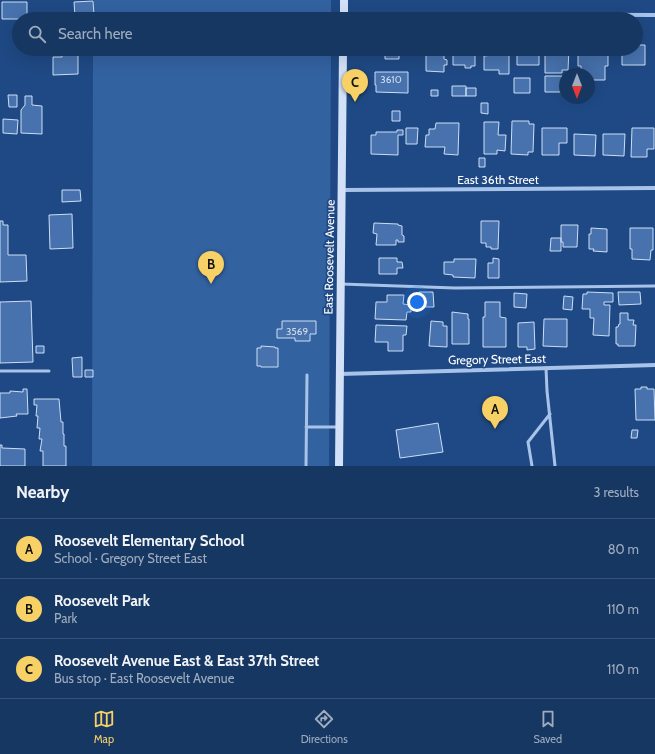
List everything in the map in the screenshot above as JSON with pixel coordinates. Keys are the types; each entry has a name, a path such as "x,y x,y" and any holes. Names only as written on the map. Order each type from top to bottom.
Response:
{"street":[{"path":"344,0 344,12"},
{"path":"643,15 655,15"},
{"name":"East Roosevelt Avenue","path":"339,466 343,56"},
{"name":"East 36th Street","path":"342,190 655,188"},
{"name":"Gregory Street East","path":"340,374 655,365"}],"lane":[{"path":"341,284 455,288 655,286"},
{"path":"546,368 555,466"},
{"path":"0,371 49,371"},
{"path":"306,466 307,375"},
{"path":"532,466 528,442 550,414"},
{"path":"306,427 340,427"}],"shaded area":[{"path":"94,0 331,0 331,12 94,12"},
{"path":"93,56 331,56 329,466 92,466"}],"building":[{"path":"93,1 94,12 75,12 74,2"},
{"path":"2,2 27,2 27,12 12,12 12,19 2,19"},
{"path":"643,45 645,45 645,65 622,65 622,56 643,56"},
{"path":"78,56 78,74 53,75 53,57"},
{"path":"385,56 399,56 399,59 385,59"},
{"path":"426,56 444,56 444,59 447,60 447,65 444,65 444,72 426,71"},
{"path":"453,56 475,56 475,66 471,66 471,68 465,68 465,65 453,65"},
{"path":"484,56 509,56 509,74 499,74 499,70 484,70"},
{"path":"517,56 539,56 539,65 517,65"},
{"path":"545,56 569,56 568,68 559,68 559,73 545,73"},
{"path":"578,56 608,56 608,66 605,66 605,80 595,80 595,68 581,68 581,66 578,66"},
{"path":"375,72 408,72 408,93 376,92"},
{"path":"545,76 559,76 559,92 545,92"},
{"path":"514,78 530,78 530,93 514,93"},
{"path":"452,86 466,86 466,96 452,96"},
{"path":"466,88 476,88 476,96 466,96"},
{"path":"431,90 438,90 438,96 431,96"},
{"path":"8,95 17,95 17,107 9,107"},
{"path":"25,96 32,96 32,105 42,106 42,134 21,133 21,110 25,105"},
{"path":"481,103 488,103 488,114 481,113"},
{"path":"392,111 400,111 400,121 392,121"},
{"path":"3,119 18,120 17,134 3,133"},
{"path":"512,121 529,121 529,124 534,124 533,152 528,152 528,155 511,154"},
{"path":"484,122 499,122 498,135 506,135 505,151 497,150 497,154 484,154"},
{"path":"436,123 459,123 458,155 444,154 445,147 425,147 426,135 429,135 429,129 435,129"},
{"path":"406,128 418,128 417,144 406,144"},
{"path":"542,128 567,128 567,143 559,143 559,155 542,155"},
{"path":"632,128 654,128 654,149 647,149 647,157 631,157"},
{"path":"397,130 403,130 403,135 398,135 398,155 371,154 371,135 376,135 376,132 397,132"},
{"path":"574,134 596,135 595,156 574,155"},
{"path":"603,134 625,134 624,156 603,155"},
{"path":"479,158 485,158 485,167 479,167"},
{"path":"62,190 80,190 81,201 62,202"},
{"path":"72,214 73,248 50,249 49,215"},
{"path":"0,221 3,221 3,225 8,225 8,255 26,255 27,281 0,282"},
{"path":"481,221 499,221 498,249 491,249 491,247 486,247 486,243 481,243"},
{"path":"374,223 398,224 402,226 404,242 398,242 398,240 396,240 396,245 376,245 377,234 373,233"},
{"path":"561,225 578,225 577,247 563,247 563,242 561,242"},
{"path":"591,228 607,229 607,252 593,251 594,249 589,249 589,234 591,234"},
{"path":"630,228 653,228 653,250 651,250 650,260 632,259 632,249 630,249"},
{"path":"551,238 561,238 561,251 550,251"},
{"path":"379,258 397,258 397,262 402,262 403,268 397,268 397,274 379,274"},
{"path":"493,258 499,259 499,278 488,278 488,263 493,263"},
{"path":"454,259 476,259 475,278 453,277 453,275 444,274 444,262 454,262"},
{"path":"419,292 433,292 434,307 420,307 420,302 414,302 414,296 419,296"},
{"path":"587,292 613,293 613,302 604,302 604,305 610,305 609,336 593,335 594,318 590,318 590,309 582,309 583,294 587,294"},
{"path":"618,292 640,292 641,304 619,305"},
{"path":"514,293 527,294 526,308 514,307"},
{"path":"387,295 404,295 403,304 411,305 411,312 407,312 406,320 375,319 376,302 387,302"},
{"path":"564,296 573,297 572,310 563,309"},
{"path":"31,301 33,362 0,363 0,302"},
{"path":"485,302 500,302 500,317 506,318 506,347 483,347 483,317 485,317"},
{"path":"452,312 468,314 469,344 452,344"},
{"path":"620,313 628,313 628,320 634,320 633,325 636,325 635,346 618,346 618,344 616,344 616,327 620,324"},
{"path":"544,319 567,319 567,347 543,346"},
{"path":"282,321 316,321 316,334 310,334 310,341 295,341 295,338 277,338 277,329 282,329"},
{"path":"431,321 443,322 443,326 447,326 447,347 429,346"},
{"path":"534,322 535,349 527,350 527,347 518,347 518,323"},
{"path":"376,325 407,326 406,335 403,335 403,351 388,351 388,342 375,342"},
{"path":"36,346 44,346 44,353 36,353"},
{"path":"261,346 278,348 278,367 257,366 257,348 261,348"},
{"path":"82,357 82,377 73,377 72,358"},
{"path":"85,370 93,370 93,377 85,377"},
{"path":"641,387 654,389 655,420 636,420 635,389 641,389"},
{"path":"23,389 27,389 28,414 16,414 17,416 0,418 0,393 10,393 10,391 23,392"},
{"path":"34,399 59,399 61,422 63,422 64,446 66,446 66,466 43,466 43,451 40,451 42,439 39,439 40,428 37,428 37,405 34,405"},
{"path":"438,423 443,452 400,458 396,430"},
{"path":"632,430 638,430 637,438 631,438"},
{"path":"0,445 2,445 2,448 25,449 25,466 0,466"}],"place":[{"name":"Roosevelt Avenue East & East 37th Street","path":"355,102"},
{"name":"Roosevelt Park","path":"211,284"},
{"name":"Roosevelt Elementary School","path":"495,429"}]}
